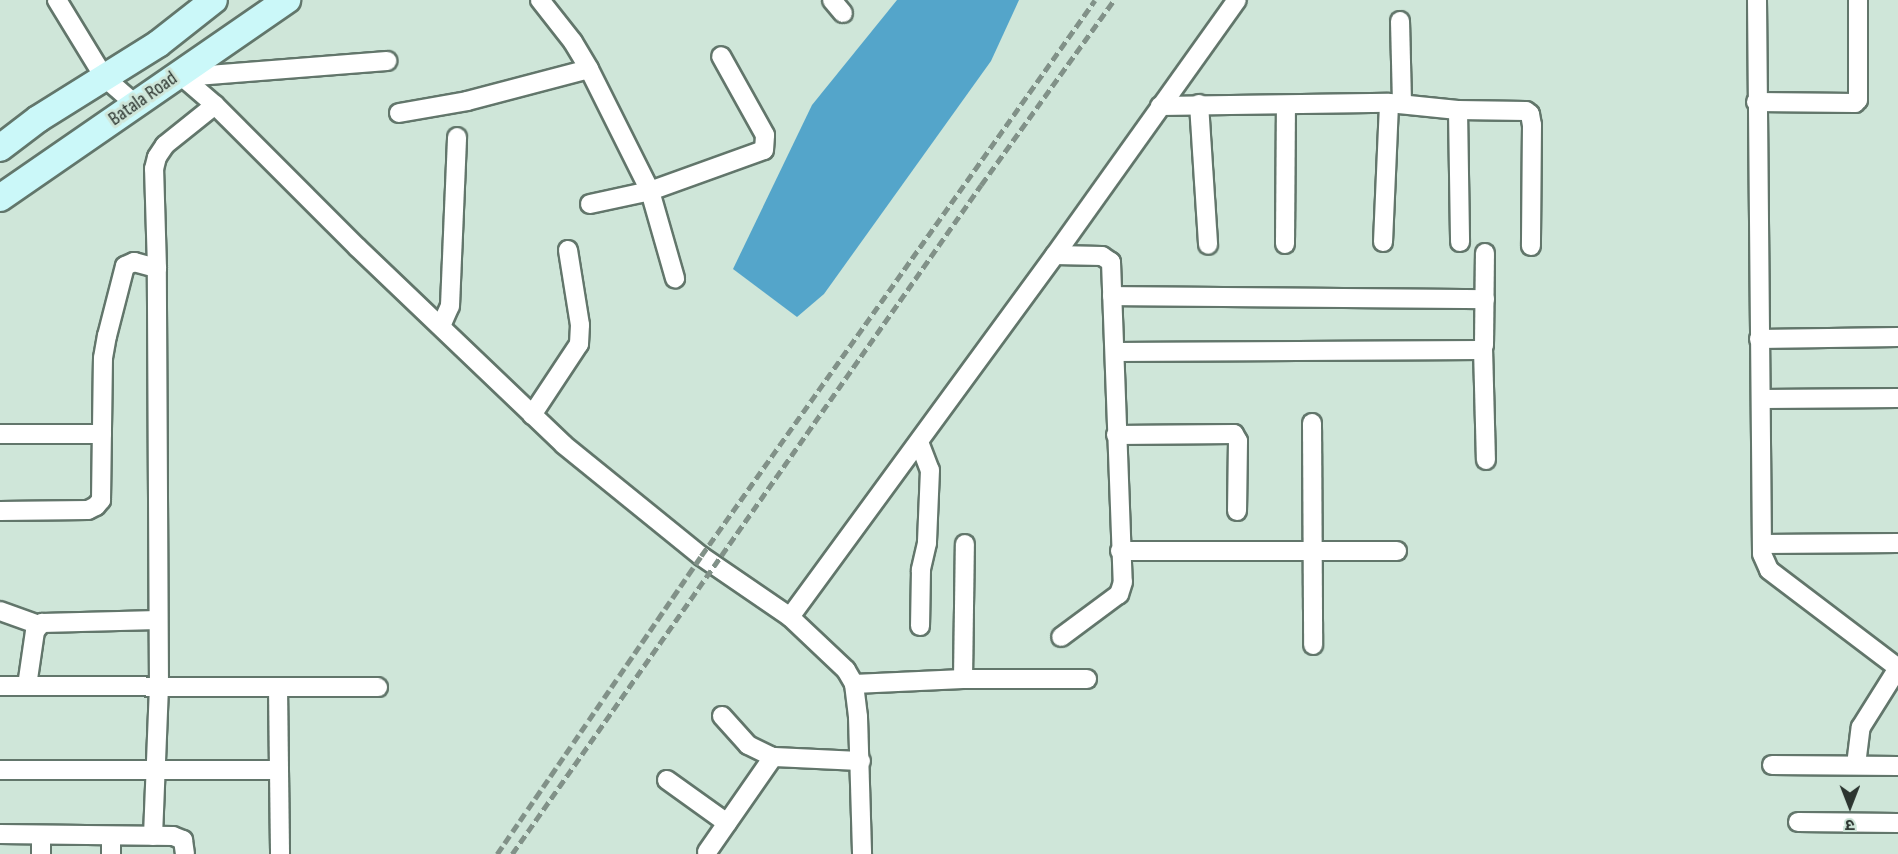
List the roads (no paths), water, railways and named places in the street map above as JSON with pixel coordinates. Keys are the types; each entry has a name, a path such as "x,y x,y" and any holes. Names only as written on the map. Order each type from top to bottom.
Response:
{"main road":[{"name":"Batala Road","path":"0,148 39,119 158,44 214,0"},
{"name":"Batala Road","path":"0,198 135,104 181,76 287,0"}],"street":[{"path":"57,0 104,77 135,104"},
{"path":"540,0 573,42 589,69 650,191 675,278"},
{"path":"790,616 1055,255 1237,0"},
{"path":"1757,0 1756,102 1762,399 1762,554 1769,570 1898,668 1861,727 1856,765"},
{"path":"1756,102 1855,103 1858,100 1858,0"},
{"path":"1383,242 1396,103 1400,21"},
{"path":"590,204 650,191 764,150 765,135 721,57"},
{"path":"181,76 387,61"},
{"path":"399,113 467,101 589,69"},
{"path":"181,76 215,105 564,445 701,556 790,616 846,670 854,684 861,761 862,854"},
{"path":"1160,106 1396,103 1458,110 1516,110 1530,114 1531,246"},
{"path":"1199,104 1208,244"},
{"path":"153,836 159,688 158,268 154,169 157,157 165,145 215,105"},
{"path":"1285,244 1286,105"},
{"path":"1458,110 1460,242"},
{"path":"441,326 450,306 457,137"},
{"path":"532,416 579,344 580,325 568,250"},
{"path":"1485,253 1483,348 1486,460"},
{"path":"1055,255 1107,258 1111,261 1120,551 1123,582 1119,594 1061,637"},
{"path":"0,511 88,510 96,506 102,494 105,346 125,266 134,261 158,268"},
{"path":"1112,296 1485,299"},
{"path":"1759,339 1898,337"},
{"path":"1115,352 1475,351 1483,348"},
{"path":"1762,399 1898,398"},
{"path":"1312,423 1313,645"},
{"path":"0,434 102,434"},
{"path":"1116,435 1234,434 1238,441 1237,511"},
{"path":"919,442 930,470 927,543 921,570 920,626"},
{"path":"1762,544 1898,543"},
{"path":"963,678 965,544"},
{"path":"1120,551 1396,550"},
{"path":"0,611 39,625"},
{"path":"27,686 35,631 39,625 45,622 158,620"},
{"path":"854,684 963,678 1087,679"},
{"path":"0,686 378,687"},
{"path":"278,687 280,854"},
{"path":"722,716 748,745 772,757 861,761"},
{"path":"707,852 772,757"},
{"path":"1772,765 1898,766"},
{"path":"0,770 279,770"},
{"path":"667,780 727,823"},
{"path":"1798,822 1898,823"},
{"path":"0,834 41,835 111,845 153,836 173,836 183,840 185,854"},
{"path":"41,835 41,854"}],"water":[{"path":"897,0 1019,0 991,61 824,294 797,317 733,269 812,105"}],"railway":[{"path":"497,854 701,556 1095,0"},
{"path":"512,854 981,185 1114,0"}]}
